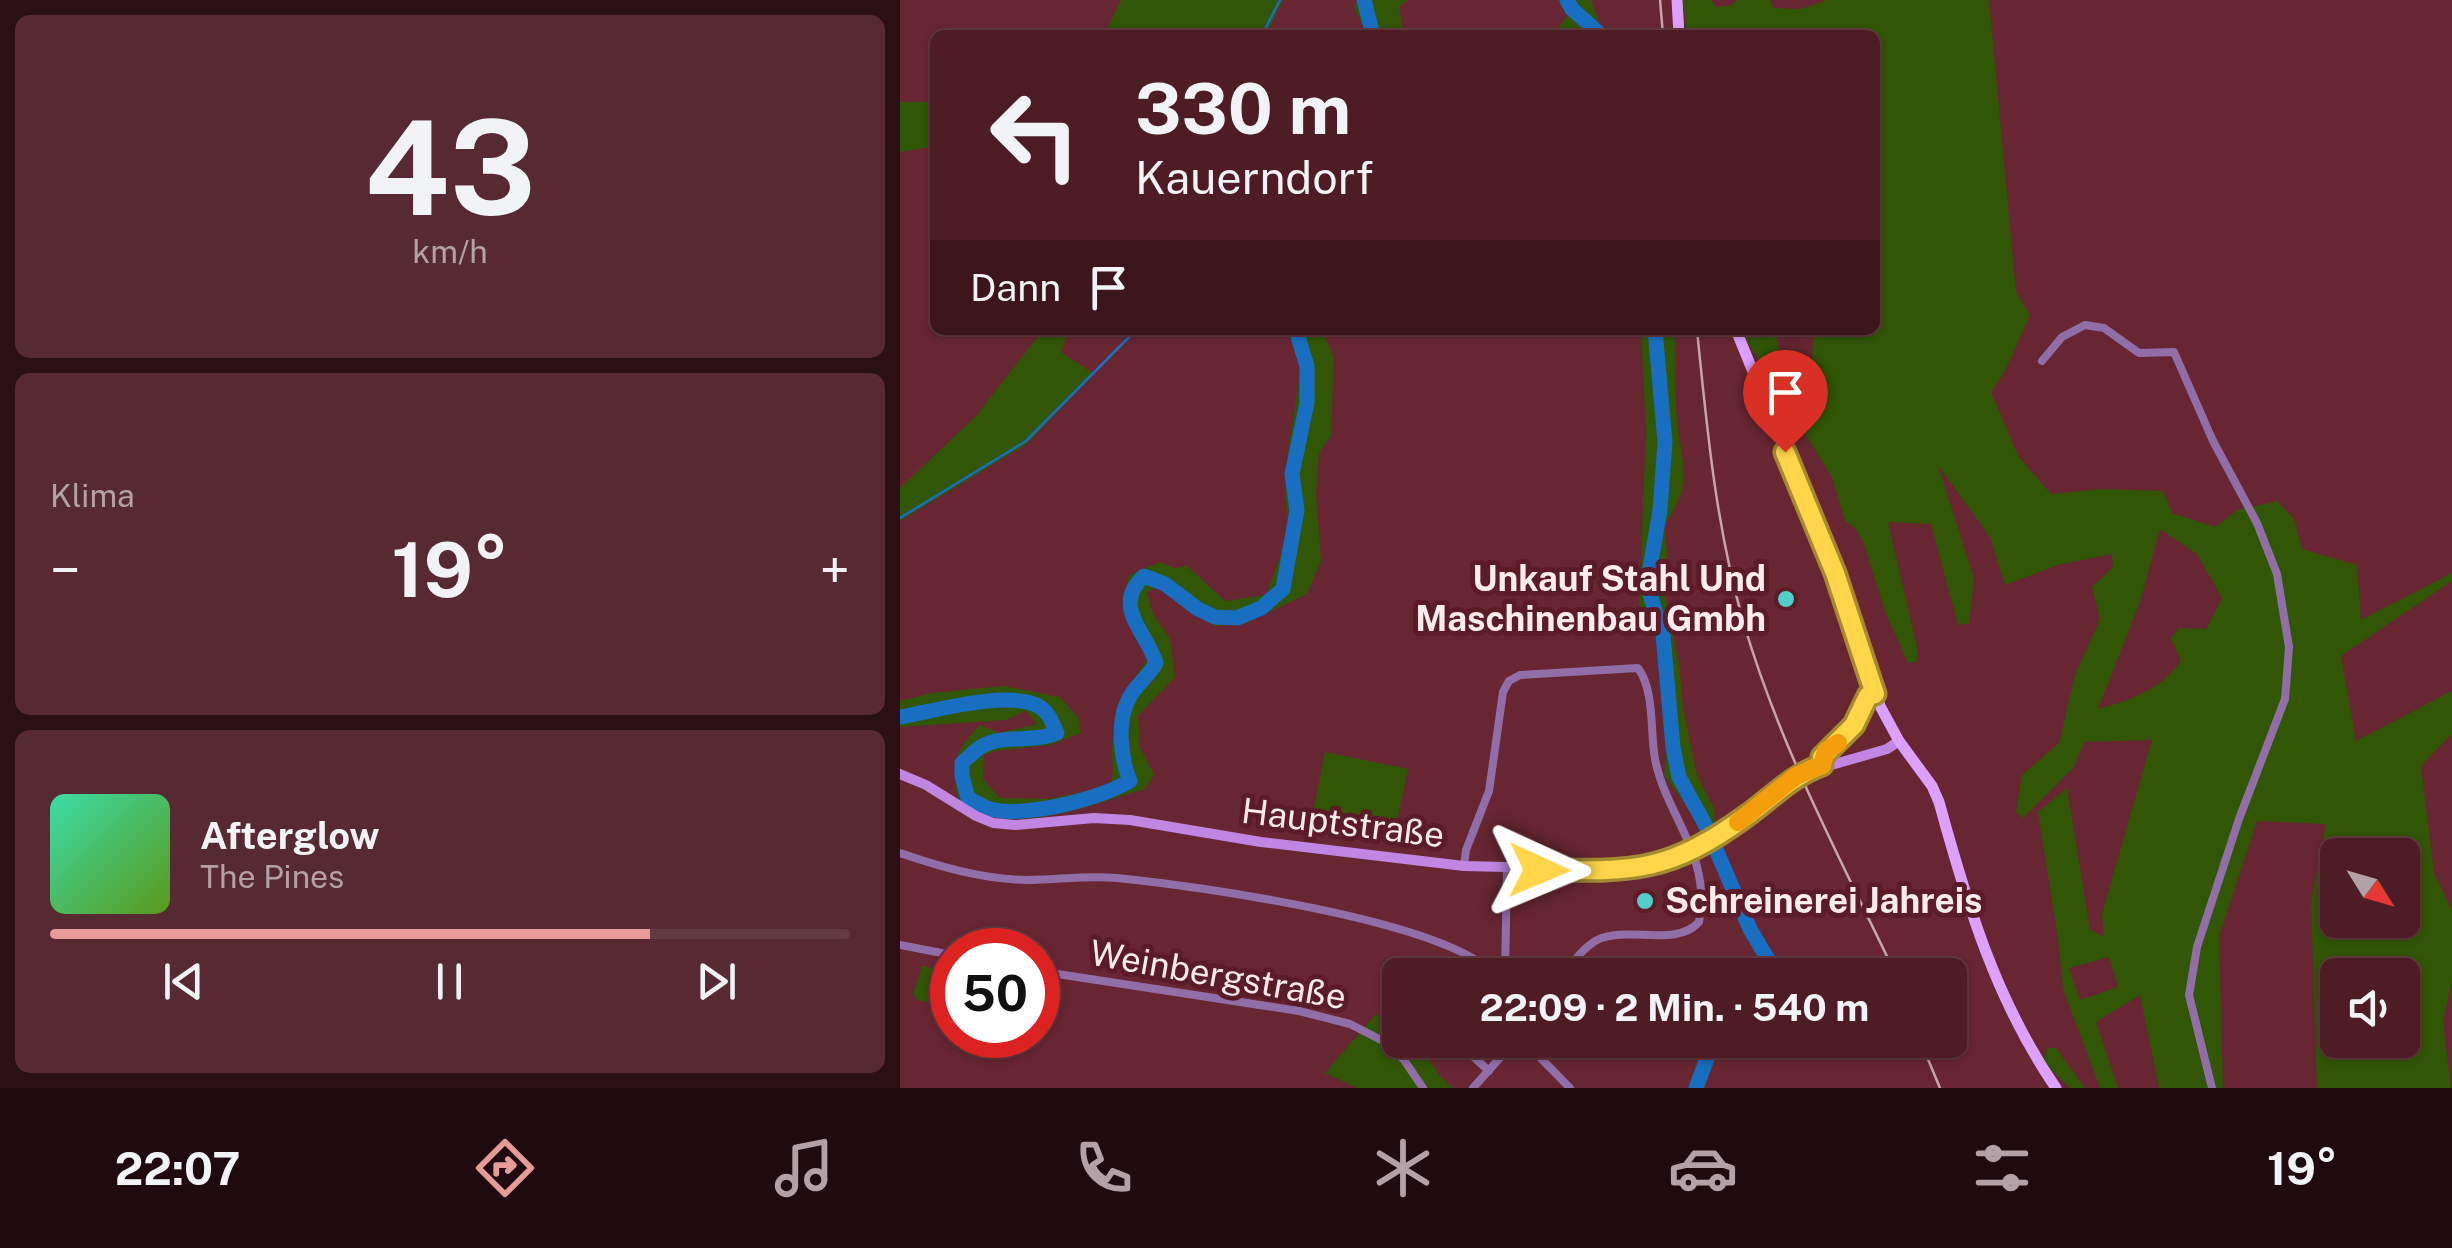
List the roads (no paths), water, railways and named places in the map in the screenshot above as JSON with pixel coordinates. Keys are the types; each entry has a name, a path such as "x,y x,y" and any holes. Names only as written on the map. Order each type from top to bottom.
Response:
{"main road":[{"path":"1676,0 1679,30"},
{"path":"1738,335 1835,573 1875,694 1899,741 1932,786 1987,960 2029,1049 2056,1088"},
{"name":"Hauptstraße","path":"900,774 926,784 976,816 1015,826 1094,818 1130,820 1261,842 1464,866 1620,870 1660,864 1697,848 1731,827 1796,776 1822,765 1888,749 1899,741"}],"street":[{"path":"2042,362 2062,337 2085,325 2104,328 2139,353 2174,352 2277,574 2288,648 2284,700 2197,947 2189,996 2212,1088"},
{"path":"1464,866 1466,850 1489,790 1503,692 1510,682 1520,675 1638,668 1642,672 1661,788 1697,848 1702,910 1693,929 1610,936 1595,941 1576,958"},
{"name":"Hauptstraße","path":"1822,765 1826,751 1842,739 1868,696 1875,694"},
{"path":"900,853 946,869 1021,880 1113,877 1365,919 1422,936 1471,958"},
{"path":"1506,958 1507,868"},
{"path":"900,945 930,950"},
{"path":"1495,958 1506,949"},
{"name":"Weinbergstraße","path":"1060,974 1299,1011 1350,1024 1383,1041 1404,1060 1424,1088"},
{"path":"1474,1058 1488,1071"},
{"path":"1473,1088 1501,1058"},
{"path":"1539,1058 1570,1088"}],"waterway":[{"path":"1265,30 1280,0"},
{"path":"1364,0 1372,30"},
{"path":"1567,0 1595,30"},
{"path":"900,518 1026,441 1131,335"},
{"path":"900,717 952,706 1011,700 1043,710 1057,733 991,742 962,763 968,798 990,809 1023,811 1062,805 1130,781 1122,749 1123,715 1131,695 1156,663 1134,619 1131,598 1135,587 1144,576 1165,584 1215,617 1237,618 1261,608 1283,589 1297,510 1292,474 1307,403 1307,366 1298,335"},
{"path":"1655,335 1665,442 1660,510 1647,585 1663,635 1673,747 1679,777 1767,958"},
{"path":"1696,1088 1707,1058"}],"railway":[{"path":"1660,0 1663,30"},
{"path":"1698,335 1719,515 1744,624 1793,759 1888,958"},
{"path":"1928,1058 1940,1088"}],"place":[{"name":"Unkauf Stahl Und Maschinenbau Gmbh","path":"1786,599"},
{"name":"Schreinerei Jahreis","path":"1645,901"}]}
